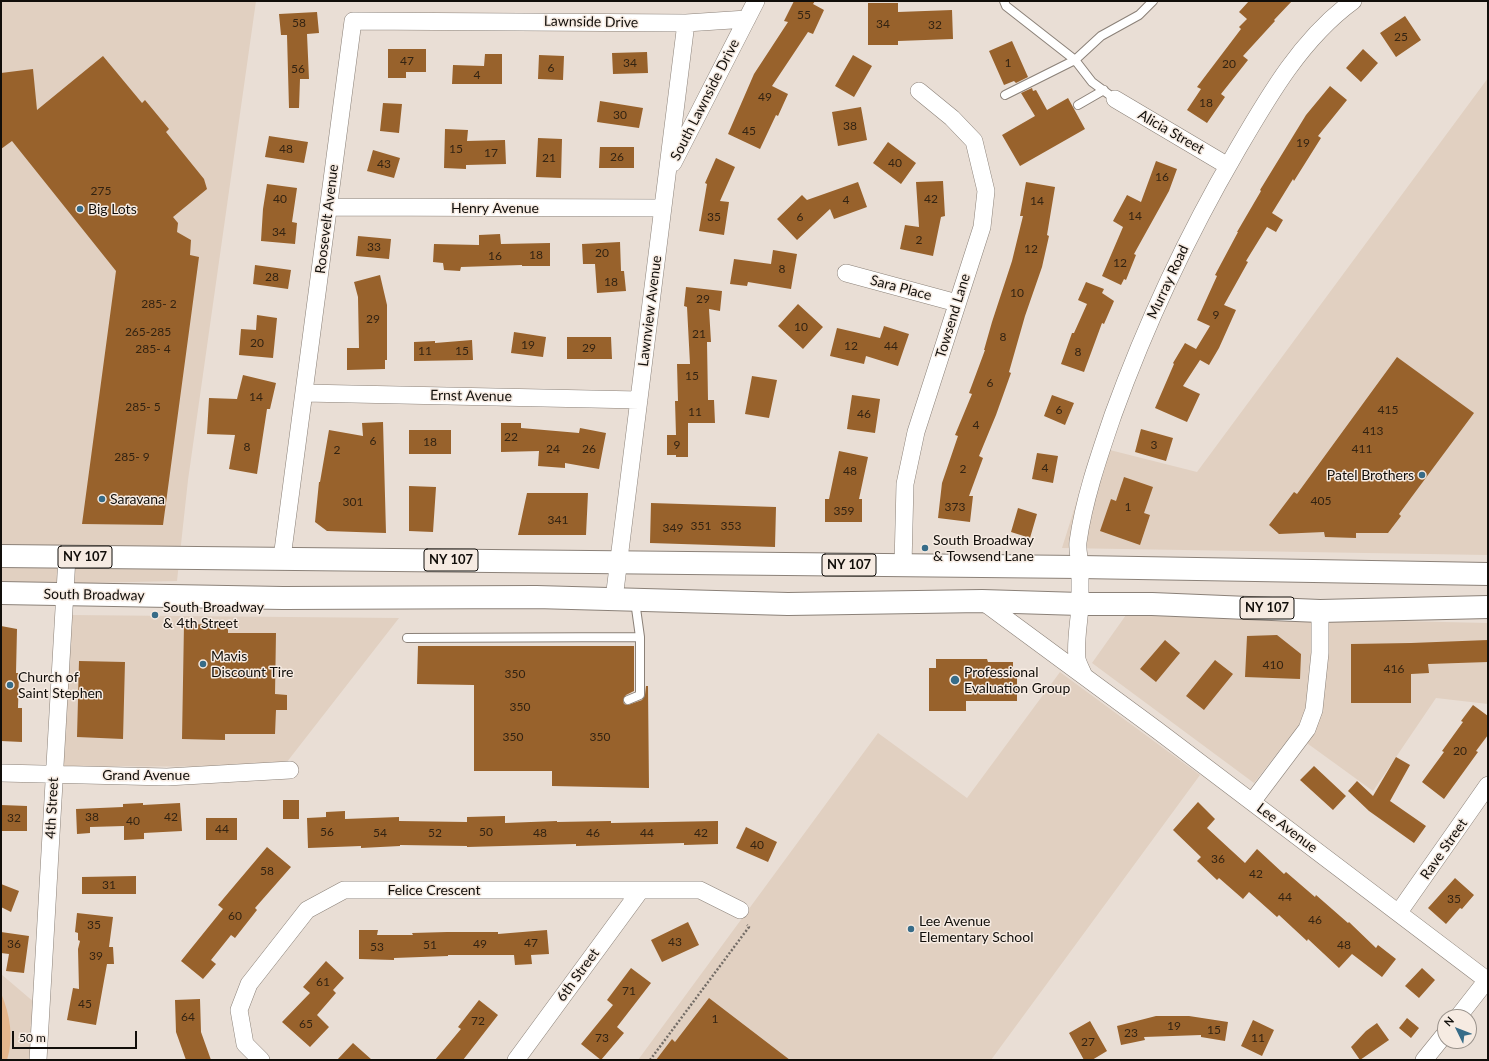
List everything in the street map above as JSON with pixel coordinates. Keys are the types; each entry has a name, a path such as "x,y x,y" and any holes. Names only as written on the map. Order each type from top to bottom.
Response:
{"main road":[{"name":"NY 107","path":"1,556 1080,567 1488,574"},
{"name":"South Broadway","path":"1,593 283,598 475,597 625,599"},
{"name":"NY 107","path":"625,599 788,604 982,601 1080,604 1152,604 1320,610 1488,607"}],"street":[{"name":"South Lawnside Drive","path":"667,173 756,1"},
{"name":"Murray Road","path":"1080,604 1080,567 1078,545 1085,507 1104,442 1132,363 1156,307 1184,248 1228,166 1275,88 1317,32 1353,1"},
{"name":"Roosevelt Avenue","path":"282,558 353,20 495,21"},
{"name":"Lawnside Drive","path":"495,21 745,24"},
{"name":"Lawnview Avenue","path":"625,599 619,562 686,23"},
{"name":"Towsend Lane","path":"903,565 905,484 916,432 982,227 986,191 974,141 952,118 919,91"},
{"name":"Alicia Street","path":"1109,95 1228,166"},
{"name":"Henry Avenue","path":"328,207 663,208"},
{"name":"Sara Place","path":"846,273 957,303"},
{"name":"Ernst Avenue","path":"304,393 639,400"},
{"name":"4th Street","path":"38,1060 66,557"},
{"name":"Lee Avenue","path":"982,601 1488,980"},
{"path":"1080,604 1077,634 1078,659 1084,676"},
{"path":"1252,802 1307,729 1314,710 1320,653 1320,610"},
{"name":"Grand Avenue","path":"1,773 167,777 290,770"},
{"name":"Rave Street","path":"1399,912 1488,785"},
{"name":"Felice Crescent","path":"261,1060 245,1044 240,1010 249,984 307,910 344,890 700,890 742,917"},
{"name":"6th Street","path":"516,1060 640,891"},
{"path":"1464,1009 1488,980"},
{"path":"1424,1060 1437,1044"}],"lane":[{"path":"1004,1 1006,6 1075,60 1092,82 1109,95"},
{"path":"1005,94 1075,60 1101,36 1139,15 1153,1"},
{"path":"1078,105 1109,95"},
{"path":"625,599 640,637 640,695 628,700"},
{"path":"407,638 640,637"}],"path":[{"path":"650,1060 750,927 742,917"}],"shaded area":[{"path":"1,1 256,1 188,480 177,581 1,585"},
{"path":"1488,78 1488,555 1062,548 1094,446 1197,472"},
{"path":"70,615 399,618 283,767 61,766"},
{"path":"1126,615 1488,623 1488,704 1436,698 1373,791 1293,733 1254,783 1092,663"},
{"name":"Lee Avenue Elementary School","path":"1060,672 1200,775 991,1060 638,1060 878,733 967,798"},
{"path":"1,974 35,1003 30,1060 1,1060"},
{"path":"1,993 9,1018 11,1034 7,1060 1,1060"}],"building":[{"path":"794,1 815,1 813,4 824,10 813,34 808,32 772,86 788,94 760,149 728,134 754,74 788,22 784,21"},
{"path":"1249,1 1292,1 1243,56 1248,60 1221,94 1225,97 1207,123 1187,110 1201,89 1197,87 1241,29 1239,27 1247,19 1239,12"},
{"path":"868,3 898,3 898,12 952,10 953,39 898,41 898,45 868,45"},
{"path":"317,12 319,33 307,34 309,79 300,79 299,108 289,108 287,35 281,35 279,14"},
{"path":"1405,16 1421,40 1396,57 1380,33"},
{"path":"1012,41 1028,77 1016,83 1014,81 1004,85 989,51"},
{"path":"388,49 426,49 426,72 406,72 406,78 388,78"},
{"path":"1363,49 1378,63 1361,82 1346,68"},
{"path":"647,52 648,73 613,74 612,53"},
{"path":"485,54 502,54 502,84 452,84 453,65 484,66"},
{"path":"539,55 564,56 563,80 538,79"},
{"path":"853,55 872,66 854,97 835,86"},
{"path":"103,56 142,103 145,100 169,129 166,132 204,179 207,189 173,217 178,223 177,232 191,240 190,255 199,257 163,525 82,524 116,271 12,141 1,149 1,73 33,69 37,110"},
{"path":"1330,86 1347,100 1318,136 1321,138 1272,213 1283,220 1276,232 1267,227 1246,261 1248,262 1224,305 1236,310 1219,348 1209,365 1200,360 1183,386 1200,394 1187,422 1155,408 1174,364 1173,363 1185,343 1196,349 1210,326 1197,320 1217,276 1215,275 1237,232 1261,191 1260,190 1306,115"},
{"path":"1032,88 1033,91 1036,90 1047,110 1068,98 1085,129 1020,166 1002,135 1035,116 1021,93"},
{"path":"600,101 643,108 639,128 597,122"},
{"path":"383,103 402,104 399,133 380,131"},
{"path":"861,107 867,140 838,146 832,112"},
{"path":"445,129 468,130 467,141 505,140 506,164 466,165 466,169 444,168"},
{"path":"269,136 308,142 304,163 265,157"},
{"path":"538,138 562,139 561,178 536,177"},
{"path":"888,142 916,163 901,184 873,163"},
{"path":"600,147 634,147 634,168 599,168"},
{"path":"373,150 400,158 394,178 367,171"},
{"path":"716,158 735,167 720,201 729,202 724,235 699,231 707,184 705,183"},
{"path":"1156,161 1177,169 1169,191 1134,254 1136,255 1126,280 1124,279 1121,285 1102,276 1123,227 1113,221 1127,195 1141,202"},
{"path":"943,181 945,216 941,217 933,256 900,249 905,225 919,227 916,182"},
{"path":"858,182 867,207 834,219 830,209 797,240 777,219 802,195 807,200"},
{"path":"1026,182 1055,187 1047,235 1049,236 1042,267 1025,316 1009,372 1011,373 979,456 983,458 969,496 973,496 970,522 938,518 942,483 958,436 955,435 972,394 969,393 985,350 992,322 1012,261 1023,216 1020,216"},
{"path":"267,184 297,188 292,222 297,223 295,244 261,241 263,209"},
{"path":"500,234 501,244 550,243 550,266 522,265 461,267 460,271 444,270 443,263 433,262 434,244 479,245 479,235"},
{"path":"358,236 391,239 389,259 356,256"},
{"path":"620,242 621,271 624,271 626,291 597,293 595,264 583,264 582,244"},
{"path":"773,250 797,254 791,289 748,282 747,286 730,284 734,259 771,264"},
{"path":"255,265 291,270 288,289 253,284"},
{"path":"380,275 387,305 387,360 385,360 385,369 347,370 347,348 359,348 358,297 354,282"},
{"path":"1086,282 1104,289 1102,293 1114,301 1104,324 1102,323 1084,372 1061,364 1072,333 1074,333 1087,304 1078,300"},
{"path":"686,287 722,291 720,311 709,309 711,342 707,342 708,400 714,400 715,423 688,423 688,457 676,457 676,455 667,455 667,435 676,435 675,401 678,401 677,364 690,364 687,307 684,306"},
{"path":"798,304 823,327 803,349 778,326"},
{"path":"257,315 277,318 273,358 239,355 241,329 256,330"},
{"path":"884,326 909,334 898,366 866,356 864,364 830,356 837,328 880,338"},
{"path":"514,332 546,337 543,357 511,353"},
{"path":"567,337 611,337 612,359 567,359"},
{"path":"472,340 473,360 414,361 414,342 435,341 435,343"},
{"path":"1397,357 1474,413 1399,514 1401,516 1388,533 1356,533 1356,538 1325,537 1324,532 1279,534 1269,525 1294,492 1297,494"},
{"path":"243,375 276,383 270,409 267,409 257,474 229,469 235,435 207,434 209,398 237,399"},
{"path":"752,376 777,380 769,418 745,414"},
{"path":"852,395 880,399 875,433 847,429"},
{"path":"1052,395 1074,403 1065,425 1044,416"},
{"path":"383,422 386,533 327,531 315,522 319,482 329,430 363,436 362,423"},
{"path":"501,423 521,423 521,428 579,433 580,428 606,433 599,469 565,463 565,468 538,466 539,451 501,452"},
{"path":"1141,429 1173,438 1166,461 1135,452"},
{"path":"409,430 451,430 451,454 409,454"},
{"path":"839,451 868,457 859,499 862,499 862,522 825,522 825,499 829,499"},
{"path":"1037,453 1058,456 1053,483 1032,479"},
{"path":"1124,477 1153,487 1144,513 1150,515 1140,545 1100,531 1111,499 1116,501"},
{"path":"409,486 436,487 433,532 409,531"},
{"path":"527,493 588,493 586,535 518,535"},
{"path":"651,503 776,507 775,547 650,543"},
{"path":"1018,508 1037,514 1030,538 1011,532"},
{"path":"184,624 228,625 228,633 276,633 275,694 287,695 287,710 276,710 275,734 225,734 225,740 182,739"},
{"name":"Church of Saint Stephen","path":"1,626 17,629 16,673 19,673 18,708 22,708 22,742 1,741"},
{"path":"1277,635 1301,654 1300,679 1245,677 1247,636"},
{"path":"1165,640 1180,653 1156,682 1140,669"},
{"path":"1488,640 1488,662 1428,664 1429,673 1411,674 1411,703 1351,703 1351,644"},
{"path":"418,646 634,646 634,691 626,695 623,700 624,704 628,705 642,700 645,695 646,686 648,686 649,788 552,786 552,771 474,771 474,685 417,684"},
{"path":"936,659 987,659 988,662 1013,662 1013,672 1017,672 1017,701 966,701 966,711 929,711 929,668 936,668"},
{"path":"1215,660 1233,674 1204,710 1186,696"},
{"path":"79,661 125,662 123,739 77,737"},
{"path":"1473,705 1488,716 1488,735 1476,751 1478,752 1444,799 1422,782 1444,752 1442,751 1463,722 1461,721"},
{"path":"1396,757 1410,765 1390,801 1426,826 1414,843 1369,811 1348,791 1357,781 1373,796"},
{"path":"1314,766 1346,796 1333,810 1300,780"},
{"path":"283,800 299,800 299,819 283,819"},
{"path":"1198,802 1215,819 1207,828 1245,863 1257,849 1284,874 1286,872 1315,897 1316,895 1348,923 1349,922 1376,948 1378,945 1396,959 1382,977 1352,954 1339,968 1308,939 1307,941 1279,915 1277,917 1249,892 1243,899 1219,878 1217,880 1197,861 1201,857 1173,830"},
{"path":"143,803 143,805 180,803 182,831 144,833 144,839 124,840 124,826 90,827 90,833 77,834 76,809 123,807 123,804"},
{"path":"1,805 27,806 27,831 1,831"},
{"path":"345,811 345,819 399,817 399,821 467,822 467,817 505,816 505,823 557,821 611,821 611,823 718,821 718,844 684,845 684,843 576,846 576,844 467,847 400,845 361,848 361,846 308,848 307,818 326,817 326,812"},
{"path":"206,818 237,818 237,840 206,840"},
{"path":"746,827 777,842 768,862 736,848"},
{"path":"267,847 291,867 255,908 257,910 235,938 231,935 211,960 216,964 203,979 181,961 223,909 218,905"},
{"path":"136,876 136,894 82,894 82,877"},
{"path":"1455,878 1474,895 1446,924 1428,908"},
{"path":"1,884 19,891 11,912 1,907"},
{"path":"77,913 113,917 109,947 113,947 114,964 107,964 96,1025 67,1020 73,988 79,989 78,949 80,941 78,940 78,933 75,932"},
{"path":"688,922 699,945 662,962 651,940"},
{"path":"359,930 378,930 377,935 413,935 412,933 498,932 498,934 547,930 549,954 531,955 532,964 515,965 514,955 448,955 394,958 394,960 359,959"},
{"path":"1,932 29,936 24,973 6,971 9,954 1,953"},
{"path":"326,961 344,978 333,990 336,993 317,1015 329,1027 310,1047 282,1022 310,993 303,987"},
{"path":"631,968 651,983 617,1027 624,1033 601,1060 581,1044 613,1005 607,1000"},
{"path":"1422,968 1435,980 1419,998 1405,986"},
{"path":"709,998 790,1060 656,1060 672,1039 675,1042"},
{"path":"200,999 201,1032 211,1060 186,1060 176,1032 175,1000"},
{"path":"479,1000 498,1015 463,1060 435,1060 461,1029 458,1027"},
{"path":"1156,1016 1189,1016 1228,1022 1225,1041 1201,1037 1201,1035 1144,1037 1145,1040 1121,1045 1117,1026"},
{"path":"1407,1018 1419,1028 1411,1038 1399,1028"},
{"path":"1253,1020 1274,1030 1262,1056 1241,1046"},
{"path":"1090,1021 1107,1051 1092,1060 1084,1060 1069,1033"},
{"path":"1377,1023 1389,1040 1360,1060 1351,1047 1366,1031"},
{"path":"353,1043 372,1060 337,1060"}],"place":[{"name":"Big Lots","path":"80,209"},
{"name":"Patel Brothers","path":"1422,475"},
{"name":"Saravana","path":"102,499"},
{"name":"South Broadway & Towsend Lane","path":"925,548"},
{"name":"South Broadway & 4th Street","path":"155,615"},
{"name":"Mavis Discount Tire","path":"203,664"},
{"name":"Professional Evaluation Group","path":"955,680"},
{"name":"Church of Saint Stephen","path":"10,685"},
{"name":"Lee Avenue Elementary School","path":"911,929"}]}
